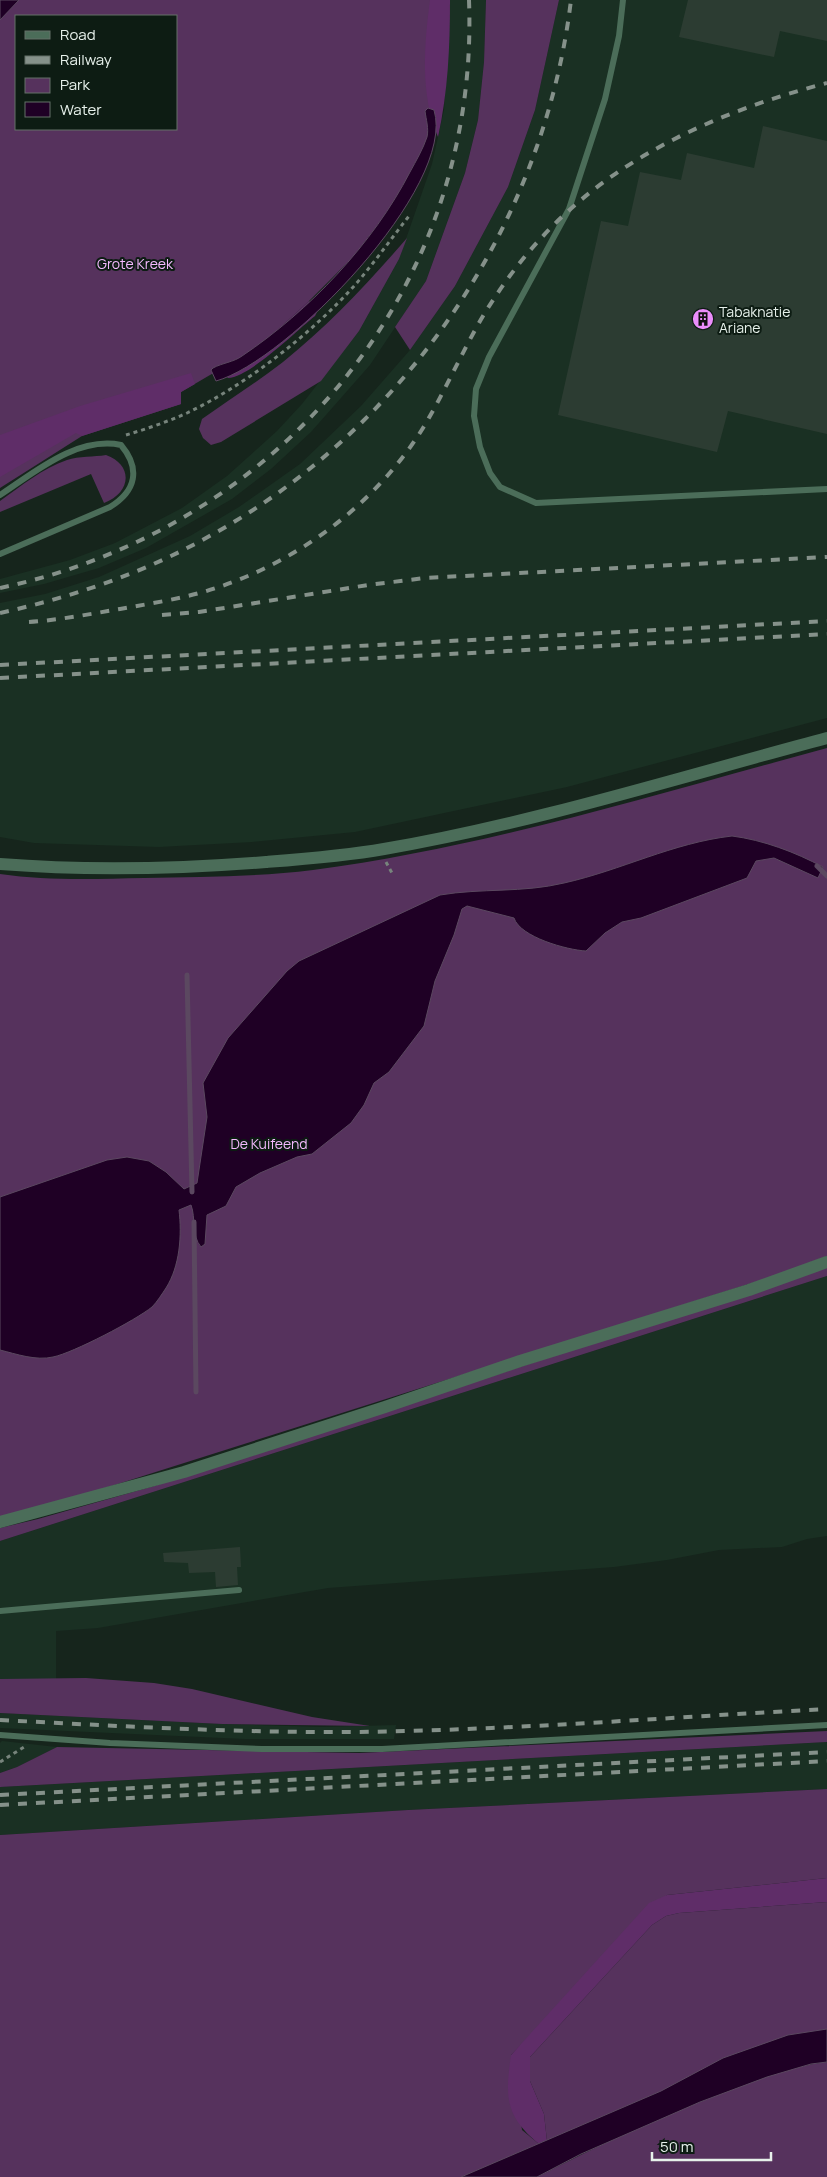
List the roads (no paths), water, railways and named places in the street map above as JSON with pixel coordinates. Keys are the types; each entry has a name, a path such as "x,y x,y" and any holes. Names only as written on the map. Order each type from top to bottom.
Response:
{"street":[{"path":"0,864 48,868 120,870 200,867 321,858 382,850 519,822 827,738"},
{"path":"0,1522 184,1472 520,1361 749,1290 827,1262"}],"lane":[{"path":"624,0 619,36 605,99 570,209 489,357 476,389 474,416 480,447 490,473 500,487 536,503 827,488"},
{"path":"0,495 64,455 80,448 107,442 121,445 132,462 134,476 130,490 122,500 110,507 0,554"},
{"path":"0,1611 239,1590"},
{"path":"0,1735 262,1749 382,1749 827,1725"}],"water":[{"path":"0,0 19,0 0,20"},
{"path":"428,108 434,110 434,143 419,182 394,225 360,267 322,307 283,341 246,367 216,381 211,370 213,368 239,358 291,318 337,274 378,225 395,199 428,134 425,111"},
{"path":"732,836 779,847 823,867 818,878 774,858 756,861 747,878 641,918 622,922 605,933 586,951 556,945 534,937 518,925 514,918 467,906 462,909 454,935 435,981 424,1026 389,1072 374,1083 364,1105 351,1123 312,1154 297,1157 260,1173 236,1187 226,1206 207,1215 205,1244 201,1247 196,1237 191,1205 179,1210 179,1250 171,1279 152,1307 144,1313 89,1343 53,1357 33,1358 0,1350 0,1197 107,1160 127,1157 149,1161 166,1172 184,1189 197,1183 207,1117 203,1083 228,1038 287,971 299,961 440,895 533,888 564,883 689,844"},
{"path":"827,2029 827,2062 811,2064 767,2077 700,2102 581,2154 537,2177 461,2177 661,2091 723,2058 788,2035"}],"waterway":[{"path":"817,866 827,876"},
{"path":"187,975 192,1192"},
{"path":"194,1222 196,1392"}],"railway":[{"path":"0,588 101,558 193,512 274,452 343,380 399,297 440,205 463,106 469,0"},
{"path":"0,613 53,600 106,583 157,563 206,538 278,493 343,440 402,380 453,313 496,241 531,164 556,83 571,0"},
{"path":"29,622 120,609 207,591 250,575 308,544 335,525 360,503 404,455 423,428 478,325 499,291 520,262 573,207 605,181 674,139 749,107 827,83"},
{"path":"162,615 199,612 368,585 425,578 827,557"},
{"path":"0,665 827,621"},
{"path":"0,678 827,634"},
{"path":"0,1720 223,1730 357,1732 534,1726 827,1709"},
{"path":"0,1795 827,1752"},
{"path":"0,1805 827,1761"}],"place":[{"name":"Tabaknatie Ariane","path":"703,319"}],"park label":[{"name":"Grote Kreek","path":"135,263"},
{"name":"De Kuifeend","path":"269,1143"}]}
